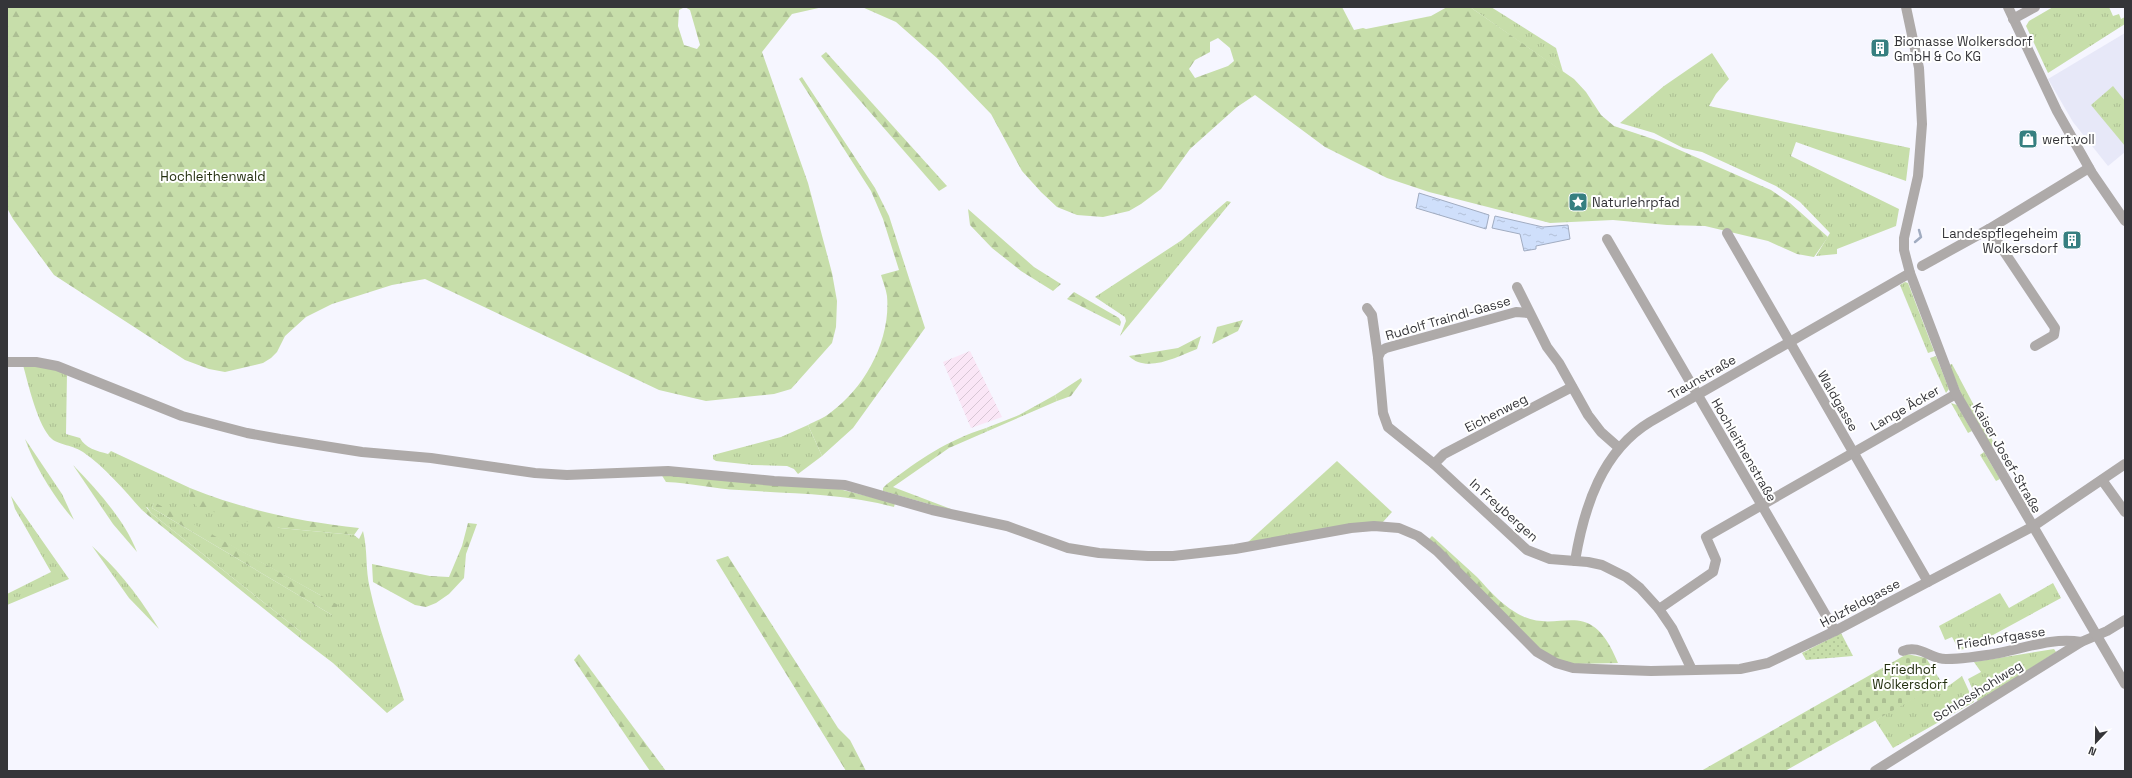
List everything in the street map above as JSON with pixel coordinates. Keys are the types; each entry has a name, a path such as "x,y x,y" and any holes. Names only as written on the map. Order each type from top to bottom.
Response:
{"street":[{"name":"Kaiser Josef-Straße","path":"1906,7 1919,68 1922,124 1918,176 1905,230 1904,250 1910,273 1956,394 2032,527 2125,684"},
{"path":"2008,7 2057,111 2089,168 2124,219"},
{"path":"2013,19 2035,7"},
{"path":"1922,266 1989,229 2089,168"},
{"path":"1989,229 2055,328 2054,335 2035,346"},
{"name":"Waldgasse","path":"1727,233 1788,342 1928,582"},
{"name":"Hochleithenstraße","path":"1607,239 1835,631"},
{"name":"Traunstraße","path":"1575,561 1584,517 1601,475 1618,447 1640,428 1910,273"},
{"path":"1517,287 1546,347 1559,363 1593,423 1618,447"},
{"name":"In Freybergen","path":"1367,308 1372,315 1385,423 1434,464 1527,550 1550,559 1588,562 1613,570 1640,588 1659,609 1672,628 1692,670"},
{"name":"Rudolf Traindl-Gasse","path":"1378,357 1381,351 1386,348 1516,312 1529,313"},
{"name":"Holzfeldgasse","path":"7,362 36,362 57,366 182,416 247,433 280,439 362,452 432,458 535,473 567,475 668,471 774,481 845,485 932,510 1007,526 1068,548 1099,553 1148,556 1204,553 1235,550 1351,528 1374,526 1393,527 1408,531 1426,541 1537,652 1556,663 1573,668 1594,670 1740,669 1758,666 1780,659 2032,527 2125,464"},
{"name":"Eichenweg","path":"1434,464 1444,454 1572,387"},
{"name":"Lange Äcker","path":"1659,609 1713,572 1716,560 1706,537 1956,394"},
{"path":"2102,480 2125,512"},
{"path":"2096,635 2107,631 2125,620"},
{"name":"Schlosshohlweg","path":"1875,771 2081,642 2096,635"},
{"name":"Friedhofgasse","path":"1903,651 1918,649 1946,660 1999,653 2034,645 2069,641 2081,642"}],"shaded area":[{"path":"2125,33 2125,152 2108,166 2073,122 2048,79"},
{"path":"970,351 1002,417 971,428 943,362"}],"green space":[{"name":"Hochleithenwald","path":"7,7 685,7 823,7 792,14 762,52 808,183 832,273 837,301 836,327 832,343 791,389 774,394 706,401 659,390 425,279 392,285 332,304 306,317 285,336 277,352 263,363 225,372 209,369 185,360 54,275 13,219 7,208","holes":["685,7 690,10 700,45 697,49 684,45 678,26 679,10"]},
{"path":"862,7 1342,7 1354,30 1431,16 1447,7 1470,7 1574,79 1586,92 1601,115 1614,126 1659,141 1771,190 1790,203 1828,237 1814,257 1797,254 1768,241 1705,226 1667,225 1613,220 1550,223 1429,192 1387,178 1325,147 1255,95 1237,107 1190,149 1161,189 1141,204 1129,211 1103,217 1077,215 1057,207 1041,192 1022,171 991,114 938,59 896,22","holes":["1218,38 1230,48 1234,61 1228,66 1195,78 1189,69 1195,60 1210,52 1210,42"]},
{"path":"1470,7 1491,7 1556,48 1563,72"},
{"path":"2053,7 2109,7 2113,16 2119,14 2121,19 2125,17 2125,24 2048,73 2026,26 2029,21"},
{"path":"826,52 947,186 939,191 821,56"},
{"path":"1712,53 1729,79 1716,94 1709,106 1910,148 1906,181 1796,142 1791,156 1899,209 1896,226 1837,249 1837,254 1816,256 1830,233 1800,202 1776,186 1702,152 1683,148 1654,133 1620,123 1664,86"},
{"path":"802,77 875,188 889,216 925,328 853,428 822,456 808,425 828,415 843,403 864,377 873,362 885,329 887,313 887,296 881,275 899,270 883,219 871,191 799,79"},
{"path":"2113,86 2125,101 2125,146 2091,105"},
{"path":"1227,201 1231,202 1120,336 1126,321 1125,317 1095,297 1182,240"},
{"path":"968,209 1034,267 1061,284 1053,291 1021,271 992,248 970,225"},
{"path":"1905,282 1908,283 1934,351 1928,353 1900,285"},
{"path":"1074,292 1119,318 1121,322 1120,326 1067,299"},
{"path":"1243,320 1238,331 1212,344 1217,327"},
{"path":"1201,336 1197,349 1163,362 1153,364 1144,363 1136,361 1129,356 1178,348"},
{"path":"1936,356 1949,389 1946,393 1930,358"},
{"path":"1952,364 1995,445 1991,447 1967,407 1949,365"},
{"path":"23,365 45,367 67,373 66,434 80,438 92,449 108,454 111,451 190,488 189,495 280,528 354,535 359,539 363,531 366,546 368,582 373,603 404,700 387,713 333,663 300,638 301,632 151,513 147,507 142,510 114,479 91,458 80,450 54,441 42,425","holes":["154,503 320,595 332,615 152,508"]},
{"path":"1081,378 1082,381 1071,396 1057,401 1055,395"},
{"path":"1055,395 1057,401 988,431 986,428 1019,415"},
{"path":"1951,403 1957,405 1972,431 1968,433"},
{"path":"808,425 822,456 798,474 794,469 787,466 753,465 716,461 713,459 713,455 781,437"},
{"path":"986,428 988,431 949,448 893,487 951,509 950,510 883,491 883,488 887,484 934,452 958,439"},
{"path":"25,439 62,494 74,520 46,481 34,460"},
{"path":"1984,452 2000,479 1996,481 1980,455"},
{"path":"1337,461 1392,512 1382,523 1247,543"},
{"path":"73,465 109,506 125,528 137,552 113,524"},
{"path":"661,474 831,487 895,503 894,507 856,499 798,493 730,489 666,482"},
{"path":"190,488 231,503 273,514 295,519 359,528 354,535 280,528 248,522 197,507 189,495"},
{"path":"11,496 69,579 7,605 7,594 51,572 15,509"},
{"path":"154,502 338,605 332,615 152,508"},
{"path":"146,507 151,513 301,632 300,638 142,510"},
{"path":"468,523 477,524 466,554 464,578 449,594 436,603 426,607 415,605 373,582 372,564 430,576 449,577 462,546"},
{"path":"1432,536 1477,577 1490,591 1515,612 1531,619 1545,621 1571,620 1584,622 1595,628 1607,641 1618,663 1574,664 1555,659 1531,643 1429,539"},
{"path":"92,546 128,585 144,605 159,629 129,598"},
{"path":"728,556 838,728 850,740 866,771 846,771 716,560"},
{"path":"2053,583 2061,598 1969,648 1959,650 1952,637 1945,640 1939,626 2000,593 2009,608"},
{"path":"1841,633 1853,656 1806,660 1802,653"},
{"path":"2054,649 2056,652 1978,702 1968,679 1981,672 1974,662"},
{"path":"579,654 666,771 650,771 574,660"},
{"name":"Friedhof Wolkersdorf","path":"1907,654 1926,658 1942,683 1785,771 1701,771"},
{"path":"1962,676 1974,702 1893,748 1875,720 1944,681 1947,687"}],"water":[{"path":"1419,193 1489,215 1486,229 1416,208"},
{"path":"1495,216 1543,227 1568,225 1570,239 1536,246 1536,249 1524,251 1520,234 1492,228"}],"waterway":[{"path":"1915,242 1921,237 1919,230"}],"place":[{"name":"Biomasse Wolkersdorf GmbH & Co KG","path":"1880,48"},
{"name":"wert.voll","path":"2028,139"},
{"name":"Naturlehrpfad","path":"1578,202"},
{"name":"Landespflegeheim Wolkersdorf","path":"2072,240"}]}
